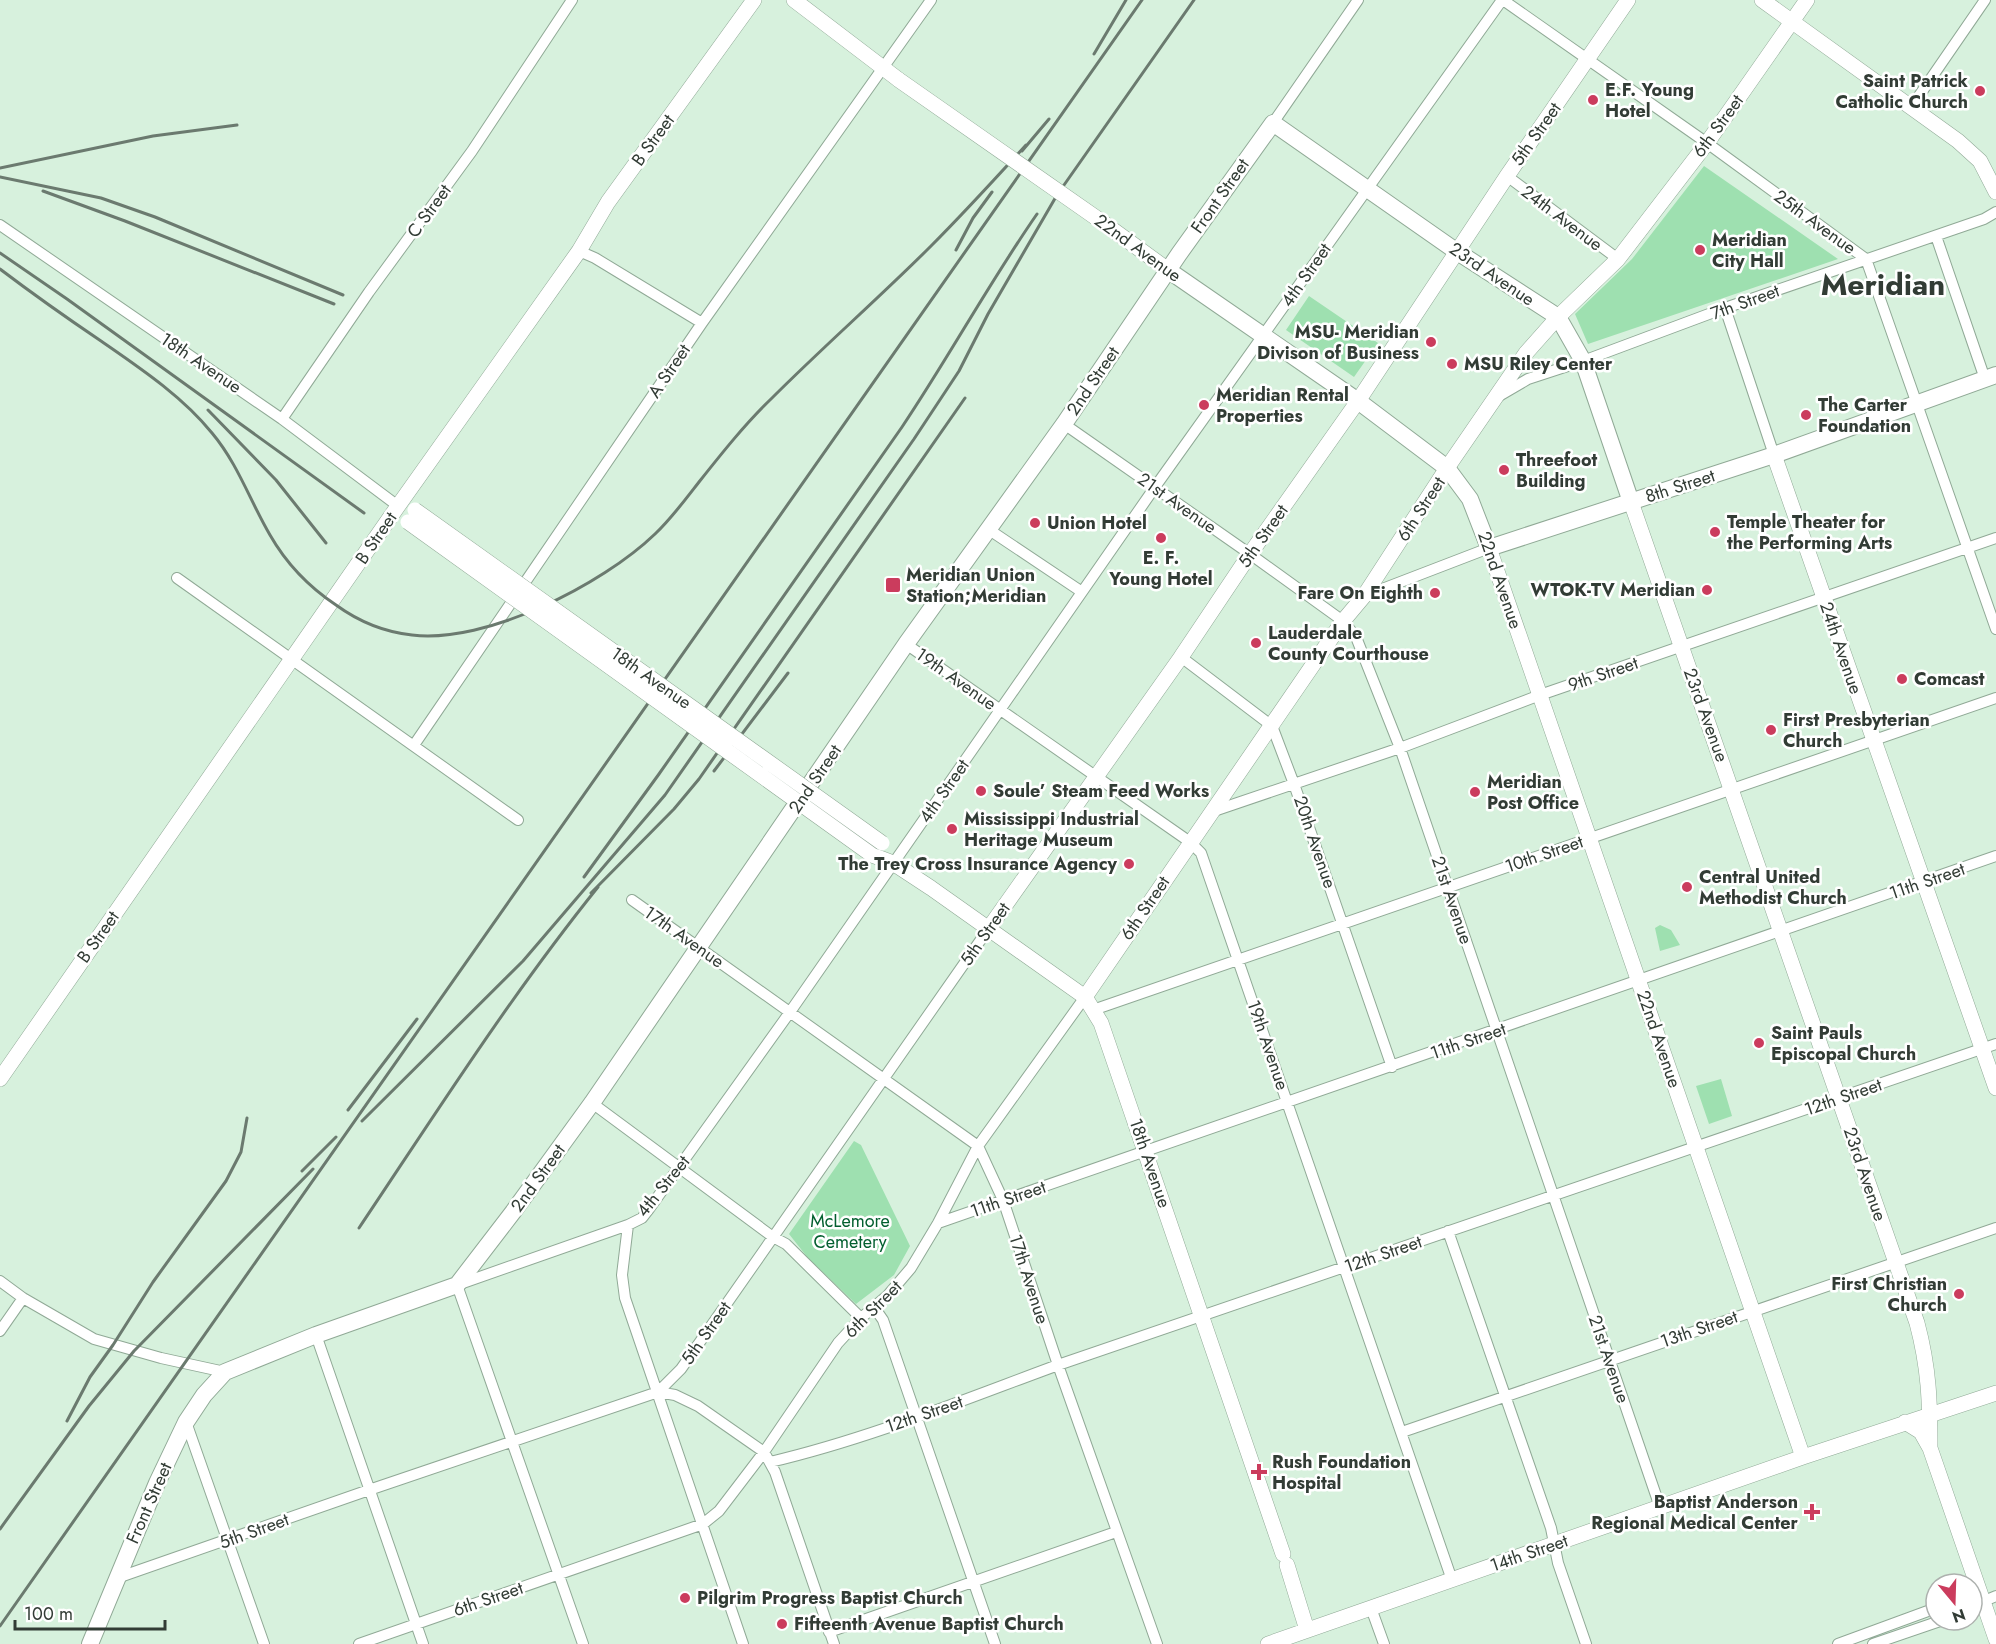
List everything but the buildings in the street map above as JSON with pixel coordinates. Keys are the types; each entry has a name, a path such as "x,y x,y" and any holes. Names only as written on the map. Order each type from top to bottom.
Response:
{"main road":[{"name":"23rd Avenue","path":"1273,123 1456,251 1558,317 1583,361 1631,502"},
{"name":"Front Street","path":"1168,270 1273,123"},
{"name":"22nd Avenue","path":"1168,270 1358,401 1447,468 1470,499 1490,548"},
{"name":"2nd Street","path":"457,1285 592,1103 906,644 1064,424 1168,270"},
{"name":"8th Street","path":"1490,548 1774,455 1991,377"},
{"name":"4th Street","path":"225,1372 316,1335 457,1285"},
{"name":"Front Street","path":"90,1644 157,1483 186,1422 204,1395 225,1372"}],"street":[{"name":"C Street","path":"282,419 369,292 472,151 572,0"},
{"name":"B Street","path":"0,1078 579,250 609,202 754,0"},
{"name":"22nd Avenue","path":"794,0 899,80 1168,270"},
{"name":"A Street","path":"414,745 702,323 931,0"},
{"path":"1273,123 1358,0"},
{"name":"25th Avenue","path":"1502,0 1707,143 1866,259 1996,629"},
{"name":"4th Street","path":"457,1285 628,1225 642,1218 790,1012 1155,487 1502,0"},
{"name":"5th Street","path":"117,1578 658,1392 681,1370 1358,401 1456,251 1628,0"},
{"path":"1762,0 1958,141 1980,160 1996,192"},
{"name":"6th Street","path":"359,1644 703,1524 719,1511 767,1457 833,1351 861,1318 901,1281 938,1223 978,1146 1089,1003 1190,842 1343,621 1364,597 1447,468 1526,353 1558,317 1618,260 1707,143 1807,0"},
{"path":"1912,106 1985,0"},
{"name":"24th Avenue","path":"1507,176 1618,260"},
{"name":"7th Street","path":"1497,397 1528,379 1984,219 1996,212"},
{"name":"18th Avenue","path":"0,225 282,419 872,855 893,863 989,928 1089,1003 1101,1023 1146,1152 1285,1559 1307,1630"},
{"path":"1936,236 1991,377"},
{"path":"579,250 702,323"},
{"name":"24th Avenue","path":"1725,308 1923,882 1989,1046 1996,1088"},
{"name":"21st Avenue","path":"1064,424 1343,621 1356,637 1400,748 1660,1507"},
{"name":"23rd Avenue","path":"1631,502 1782,932 1924,1349 1929,1383 1930,1448"},
{"name":"18th Avenue","path":"411,516 882,843 893,863"},
{"path":"988,529 1082,592"},
{"name":"9th Street","path":"1211,812 1400,748 1540,695 1823,596 1996,538"},
{"name":"22nd Avenue","path":"1490,548 1803,1457"},
{"name":"8th Street","path":"1364,597 1490,548"},
{"path":"177,578 518,820"},
{"name":"19th Avenue","path":"906,644 1190,842 1201,853 1452,1580"},
{"path":"1181,657 1272,726"},
{"name":"10th Street","path":"1089,1003 1238,960 1996,698"},
{"name":"20th Avenue","path":"1272,726 1344,924 1392,1067"},
{"name":"11th Street","path":"938,1223 1996,856"},
{"name":"17th Avenue","path":"632,900 978,1146 1003,1200 1058,1365 1157,1644"},
{"name":"12th Street","path":"767,1457 800,1455 918,1417 1058,1365 1989,1046"},
{"path":"592,1103 773,1237 786,1244 861,1318"},
{"path":"628,1225 623,1266 625,1298 743,1644"},
{"name":"13th Street","path":"1402,1432 1996,1228"},
{"path":"1448,1232 1551,1528 1558,1563 1586,1644"},
{"path":"0,1281 23,1298 94,1339 152,1356 225,1372"},
{"path":"457,1285 583,1644"},
{"path":"0,1331 23,1298"},
{"path":"874,1307 883,1320 918,1417 994,1644"},
{"path":"316,1335 423,1644"},
{"path":"658,1392 675,1395 698,1406 767,1457 775,1472 834,1644"},
{"name":"14th Street","path":"1268,1644 1803,1457 1996,1393"},
{"path":"186,1422 264,1644"},
{"name":"23rd Avenue","path":"1905,1422 1921,1432 1930,1448 1970,1572"},
{"path":"829,1632 1116,1532"},
{"path":"1371,1608 1384,1644"},
{"path":"1838,1644 1924,1612"},
{"name":"23rd Avenue","path":"1984,1612 1996,1639"},
{"path":"1873,1644 1924,1627"}],"green space":[{"path":"1704,166 1838,259 1588,344 1575,314 1632,259"},
{"path":"1309,296 1378,343 1354,377 1286,330"},
{"path":"1660,925 1671,930 1680,945 1660,951 1655,928"},
{"path":"1721,1079 1732,1116 1709,1124 1696,1086"},
{"name":"McLemore Cemetery","path":"854,1141 861,1145 910,1246 894,1275 856,1304 808,1258 789,1234"}],"railway":[{"path":"1094,54 1126,0"},
{"path":"0,1626 1142,0"},
{"path":"362,1121 523,961 665,795 914,439 959,371 988,314 1057,195 1194,0"},
{"path":"1022,151 1049,119"},
{"path":"0,168 153,136 237,125"},
{"path":"0,269 145,372 200,420 229,457 276,545 299,574 317,590 353,616 372,625 402,634 442,635 474,630 541,607 605,573 655,534 762,408 931,246 1026,145"},
{"path":"0,177 101,198 155,217 343,295"},
{"path":"43,191 334,304"},
{"path":"956,250 973,218 992,192"},
{"path":"584,877 659,774 902,427 1037,214"},
{"path":"0,253 364,513"},
{"path":"591,893 674,809 699,779 965,398"},
{"path":"208,410 276,480 326,543"},
{"path":"714,771 788,673"},
{"path":"359,1228 504,1012 598,887"},
{"path":"348,1110 417,1019"},
{"path":"67,1421 90,1377 153,1282 226,1181 241,1152 247,1118"},
{"path":"302,1171 336,1137"},
{"path":"0,1529 89,1406 134,1351 313,1169"}],"place":[{"name":"Saint Patrick Catholic Church","path":"1980,91"},
{"name":"E.F. Young Hotel","path":"1593,100"},
{"name":"Meridian City Hall","path":"1700,250"},
{"name":"MSU- Meridian Divison of Business","path":"1431,342"},
{"name":"MSU Riley Center","path":"1452,364"},
{"name":"Meridian Rental Properties","path":"1204,405"},
{"name":"The Carter Foundation","path":"1806,415"},
{"name":"Threefoot Building","path":"1504,470"},
{"name":"Union Hotel","path":"1035,523"},
{"name":"Temple Theater for the Performing Arts","path":"1715,532"},
{"name":"E. F. Young Hotel","path":"1161,538"},
{"name":"Meridian Union Station;Meridian","path":"893,585"},
{"name":"WTOK-TV Meridian","path":"1707,590"},
{"name":"Fare On Eighth","path":"1435,593"},
{"name":"Lauderdale County Courthouse","path":"1256,643"},
{"name":"Comcast","path":"1902,679"},
{"name":"First Presbyterian Church","path":"1771,730"},
{"name":"Soule’ Steam Feed Works","path":"981,791"},
{"name":"Meridian Post Office","path":"1475,792"},
{"name":"Mississippi Industrial Heritage Museum","path":"952,829"},
{"name":"The Trey Cross Insurance Agency","path":"1129,864"},
{"name":"Central United Methodist Church","path":"1687,887"},
{"name":"Saint Pauls Episcopal Church","path":"1759,1043"},
{"name":"First Christian Church","path":"1959,1294"},
{"name":"Rush Foundation Hospital","path":"1259,1472"},
{"name":"Baptist Anderson Regional Medical Center","path":"1812,1512"},
{"name":"Pilgrim Progress Baptist Church","path":"685,1598"},
{"name":"Fifteenth Avenue Baptist Church","path":"782,1624"}],"district":[{"name":"Meridian","path":"1883,285"}]}
